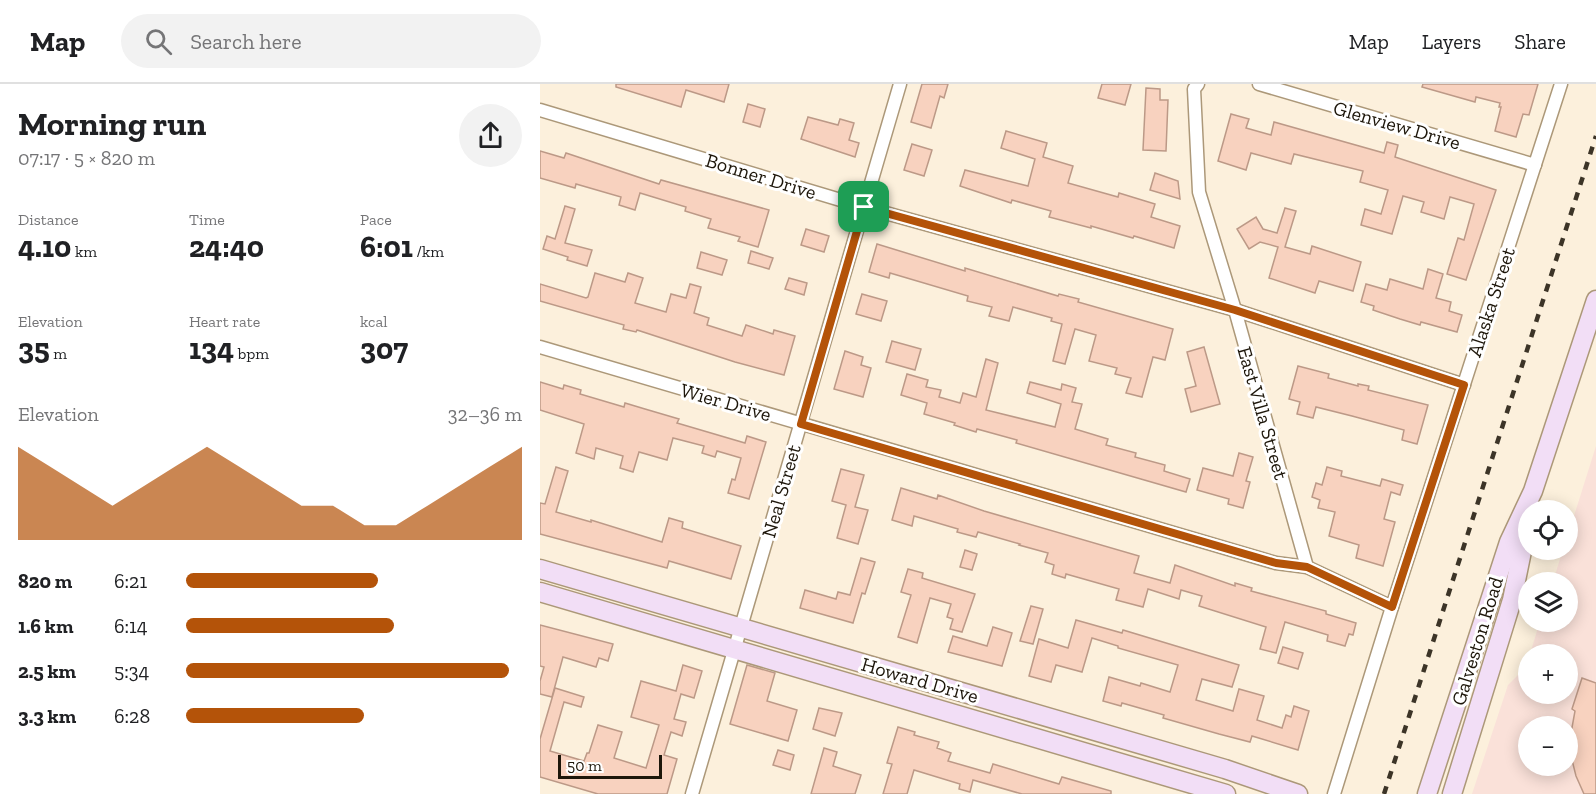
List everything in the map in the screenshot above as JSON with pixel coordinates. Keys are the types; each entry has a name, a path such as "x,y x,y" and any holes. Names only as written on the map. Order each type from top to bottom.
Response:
{"main road":[{"name":"Galveston Road","path":"1427,794 1509,542 1533,491 1596,300"},
{"name":"Galveston Road","path":"1532,500 1533,491"},
{"name":"Galveston Road","path":"1452,794 1504,627 1522,560"},
{"name":"Howard Drive","path":"540,568 1225,769 1298,794"},
{"path":"607,612 613,590"},
{"name":"Howard Drive","path":"540,592 1226,794"},
{"path":"1483,621 1504,627"},
{"path":"962,717 969,694"}],"street":[{"name":"Neal Street","path":"692,794 900,84"},
{"name":"East Villa Street","path":"1198,84 1194,89 1199,192 1235,310 1307,567"},
{"name":"Glenview Drive","path":"1259,84 1535,165"},
{"name":"Alaska Street","path":"1334,794 1561,84"},
{"name":"Bonner Drive","path":"540,110 864,207 1235,310 1464,385"},
{"name":"Wier Drive","path":"540,346 1276,563 1307,567 1392,607"}],"shaded area":[{"path":"1596,446 1596,794 1472,794 1508,685 1518,675 1518,704 1578,704 1578,644 1533,644 1537,632 1578,632 1578,572 1556,572 1560,560 1578,560 1578,503"}],"building":[{"path":"616,84 729,84 724,102 686,90 681,107 616,87"},
{"path":"922,84 948,84 944,98 940,96 931,128 911,122"},
{"path":"1102,84 1131,84 1125,105 1098,98"},
{"path":"1423,84 1538,84 1529,115 1523,114 1516,137 1495,131 1500,103 1476,97 1475,102 1422,87"},
{"path":"1146,88 1160,89 1160,100 1168,100 1166,151 1143,150"},
{"path":"748,104 765,109 760,127 743,122"},
{"path":"1231,114 1249,119 1246,128 1271,135 1274,122 1384,153 1387,142 1398,145 1395,157 1496,190 1466,280 1447,274 1458,238 1464,240 1474,204 1450,197 1444,219 1421,212 1424,202 1403,196 1392,234 1361,225 1365,209 1381,214 1388,190 1360,182 1363,171 1294,154 1291,164 1251,153 1246,170 1218,161"},
{"path":"808,117 838,125 840,119 854,123 849,140 859,143 855,157 801,139"},
{"path":"1006,131 1047,143 1043,157 1073,166 1068,183 1118,197 1119,193 1155,204 1151,217 1180,226 1174,248 1134,236 1133,238 1049,217 1051,211 1012,200 1011,203 960,186 965,170 1028,186 1035,159 1001,148"},
{"path":"912,144 932,150 924,176 904,170"},
{"path":"540,151 564,158 566,153 659,184 661,180 769,210 758,247 738,241 740,237 708,228 711,219 685,211 686,207 640,193 635,210 619,205 621,197 576,184 575,188 540,178"},
{"path":"1155,173 1178,181 1180,199 1150,190"},
{"path":"565,206 575,209 565,243 592,250 587,266 543,249 547,236 555,239"},
{"path":"1285,208 1296,211 1285,247 1310,254 1312,246 1361,262 1353,291 1319,281 1315,293 1269,278 1278,247 1260,242 1249,249 1237,229 1256,217 1263,229 1277,233"},
{"path":"806,229 829,236 824,252 801,245"},
{"path":"877,244 965,271 965,268 1058,296 1059,294 1079,299 1078,302 1173,329 1165,360 1153,357 1142,397 1126,393 1131,378 1115,374 1117,368 1089,361 1096,335 1075,329 1065,364 1053,361 1062,324 1051,321 1052,318 1013,307 1009,321 989,316 992,307 967,301 968,296 890,273 889,278 869,272"},
{"path":"751,251 773,258 769,269 748,263"},
{"path":"701,252 727,260 722,275 697,268"},
{"path":"1428,269 1443,274 1436,298 1451,302 1449,311 1462,315 1457,332 1400,319 1373,310 1374,306 1361,302 1366,284 1387,290 1390,279 1423,289"},
{"path":"595,273 625,282 628,273 643,278 635,303 666,312 671,294 686,298 690,284 701,287 694,313 709,318 707,325 742,336 746,325 773,334 774,330 795,336 784,375 735,362 637,330 636,332 623,329 624,325 540,301 540,284 588,297"},
{"path":"789,278 807,283 804,295 785,289"},
{"path":"862,294 887,301 881,321 856,314"},
{"path":"892,341 921,349 915,370 886,362"},
{"path":"1204,347 1220,404 1191,412 1185,389 1196,386 1187,352"},
{"path":"845,351 863,357 861,365 871,368 863,397 834,389"},
{"path":"986,359 998,363 986,410 1055,427 1061,404 1027,393 1030,382 1061,390 1062,384 1076,388 1072,402 1082,404 1075,429 1108,439 1106,445 1136,453 1135,457 1165,465 1164,471 1190,479 1186,492 1016,443 1017,440 954,425 955,423 924,414 927,403 901,395 907,374 928,380 926,387 941,390 939,397 960,403 963,393 976,397"},
{"path":"1298,366 1329,374 1328,378 1358,386 1358,384 1369,386 1368,390 1428,405 1417,444 1402,440 1404,430 1316,407 1313,418 1297,414 1300,402 1289,399"},
{"path":"540,382 563,389 564,385 581,390 580,394 624,407 625,403 679,419 677,423 745,443 747,436 766,442 749,499 728,493 732,479 735,480 741,458 717,451 715,457 702,453 704,446 673,438 667,460 639,452 633,472 620,468 623,456 596,448 594,459 576,453 584,424 540,410"},
{"path":"1239,453 1253,457 1246,481 1250,482 1243,508 1228,504 1229,499 1197,490 1203,468 1233,476"},
{"path":"556,467 568,471 556,512 591,522 591,520 662,542 669,518 683,522 682,528 741,546 731,579 669,561 667,568 540,534 540,503 545,504"},
{"path":"1327,467 1342,471 1341,476 1380,486 1382,479 1403,485 1400,495 1391,492 1384,519 1395,522 1383,566 1356,558 1359,545 1329,536 1335,512 1318,508 1320,500 1312,497 1316,483 1322,485"},
{"path":"841,469 864,475 855,507 868,510 858,544 837,538 846,505 832,501"},
{"path":"901,488 937,499 938,495 984,511 1139,556 1134,573 1170,583 1175,565 1235,586 1235,583 1252,588 1251,591 1326,611 1326,614 1356,623 1353,635 1349,634 1345,646 1327,641 1328,635 1285,622 1276,653 1260,649 1266,627 1199,606 1202,596 1181,590 1179,599 1148,589 1143,607 1116,600 1119,589 1066,574 1065,578 1052,574 1054,565 1045,562 1048,553 978,532 976,537 957,532 958,529 914,516 912,526 892,520"},
{"path":"965,550 977,554 972,570 960,567"},
{"path":"861,558 875,562 853,623 800,608 805,590 836,599 838,592 850,595"},
{"path":"908,569 923,573 922,578 975,594 962,632 950,629 953,619 947,617 951,604 930,598 917,643 898,637 911,595 901,592"},
{"path":"1031,606 1043,609 1033,644 1020,641"},
{"path":"1076,620 1122,633 1123,630 1239,665 1232,687 1202,679 1196,700 1233,711 1239,689 1264,696 1257,720 1282,728 1286,715 1291,717 1294,706 1309,711 1298,750 1252,736 1250,742 1163,718 1164,715 1122,703 1121,706 1103,701 1109,677 1140,686 1141,683 1170,692 1178,665 1092,638 1082,672 1056,665 1051,682 1029,676 1039,639 1068,648"},
{"path":"540,625 613,644 608,661 599,658 596,667 563,657 552,697 540,694 540,681 544,667 540,666"},
{"path":"993,627 1012,633 1002,666 948,652 953,636 987,646"},
{"path":"1283,647 1303,653 1298,669 1278,663"},
{"path":"683,665 702,671 694,698 681,694 674,719 686,722 682,736 671,732 664,755 677,759 667,794 598,794 540,777 540,739 555,688 584,697 581,707 564,702 550,751 584,761 598,725 622,732 614,758 646,768 659,725 631,717 641,681 676,691"},
{"path":"747,665 775,673 767,701 797,710 788,741 730,724"},
{"path":"1582,678 1596,683 1596,794 1584,794 1576,776 1578,776 1578,716 1574,716 1575,711 1572,709 1574,704 1578,704 1578,690"},
{"path":"819,708 842,713 835,736 813,729"},
{"path":"898,727 915,732 914,735 939,742 937,748 951,753 948,761 990,773 993,764 1059,784 1062,777 1111,791 1111,794 1022,794 973,780 970,792 959,789 960,784 914,770 907,794 883,794 892,764 887,763"},
{"path":"824,748 837,752 833,766 861,775 855,794 811,794"},
{"path":"778,750 794,755 790,770 773,765"}],"railway":[{"path":"1384,794 1596,136"}],"route":[{"path":"864,207 1235,310 1464,385 1392,607 1307,567 1276,563 801,424 864,207"}]}
